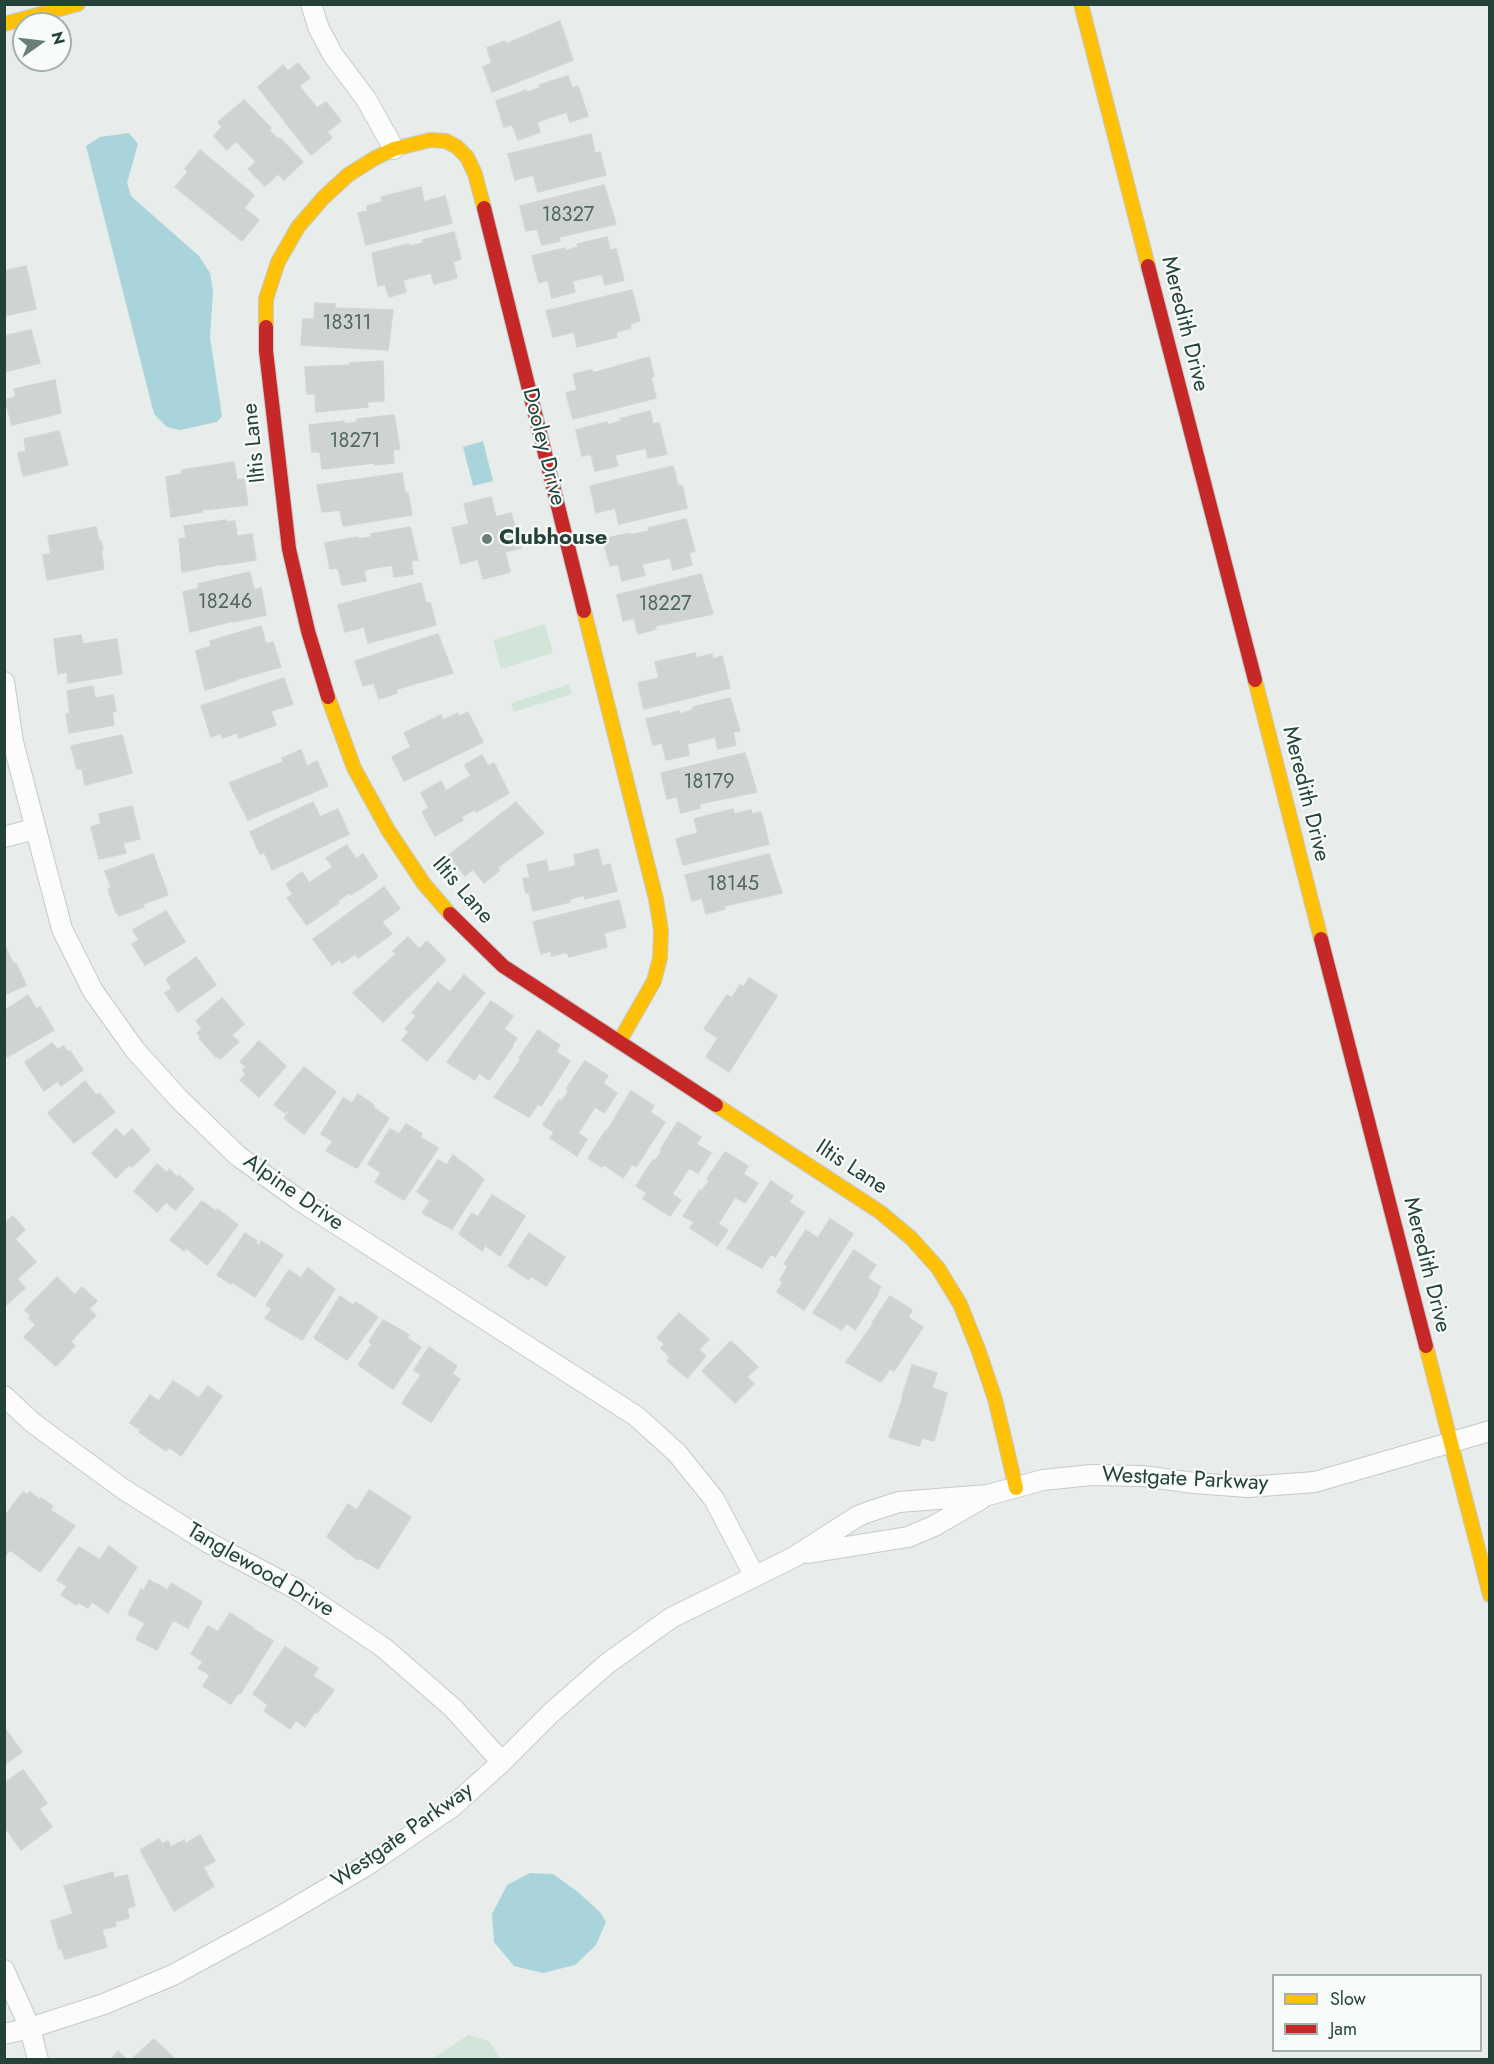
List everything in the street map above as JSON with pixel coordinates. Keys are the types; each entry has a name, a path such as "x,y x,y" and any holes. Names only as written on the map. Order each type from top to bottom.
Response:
{"street":[{"path":"4,24 78,4"},
{"path":"311,4 333,55 366,99 394,149"},
{"name":"Meredith Drive","path":"1081,4 1490,1595"},
{"name":"Dooley Drive","path":"394,149 430,140 446,141 457,147 467,158 478,185 656,899 661,930 660,958 654,981 619,1042"},
{"name":"Iltis Lane","path":"394,149 348,175 304,220 278,262 266,299 266,351 289,549 308,632 333,712 354,768 388,830 424,884 464,929 503,966 880,1212 912,1238 932,1260 960,1304 995,1399 1016,1488"},
{"name":"Alpine Drive","path":"4,682 13,742 34,829 62,928 93,991 135,1050 179,1099 238,1156 299,1200 636,1416 677,1453 714,1498 754,1575"},
{"path":"4,837 34,829"},
{"name":"Tanglewood Drive","path":"4,1396 33,1423 123,1489 209,1543 298,1590 384,1648 453,1708 502,1762"},
{"name":"Westgate Parkway","path":"4,2034 104,2004 173,1975 366,1866 443,1813 502,1762 551,1713 608,1663 671,1618 794,1557 858,1516 885,1505 914,1500 988,1495 1043,1480 1091,1475 1142,1476 1248,1487 1315,1482 1490,1431"},
{"name":"Westgate Parkway","path":"794,1557 830,1548 882,1542 908,1536 934,1526 988,1495"},
{"path":"4,1970 30,2028 38,2060"}],"green space":[{"path":"545,624 553,653 501,669 493,640"},
{"path":"569,684 572,694 514,712 511,703"},
{"path":"468,2035 489,2041 501,2059 432,2059"}],"water":[{"path":"129,133 138,144 127,183 131,196 199,256 210,273 213,291 210,337 222,416 217,422 180,430 167,427 154,414 86,146 100,137"},
{"path":"483,441 493,481 473,486 463,447"},
{"path":"530,1873 553,1874 578,1892 601,1913 606,1922 596,1945 575,1965 543,1973 514,1966 494,1942 492,1914 507,1885"}],"building":[{"path":"560,21 573,60 492,92 483,67 492,63 487,48 505,41 506,44"},
{"path":"298,63 310,78 299,86 317,108 326,102 341,121 327,132 332,138 311,155 258,87 283,65 288,71"},
{"path":"568,76 572,88 578,86 588,116 570,122 567,112 537,122 540,132 518,140 512,124 504,127 496,101 526,90 527,92 540,88 539,85"},
{"path":"244,100 271,128 269,130 303,162 284,180 278,174 265,186 248,169 256,162 236,141 227,150 214,136 222,127 218,122"},
{"path":"591,134 595,153 600,152 606,175 538,192 533,175 515,180 508,154"},
{"path":"200,150 254,195 244,208 259,220 242,241 175,187 188,172 185,169"},
{"path":"604,185 616,224 559,237 560,241 542,245 537,229 526,231 520,206"},
{"path":"421,187 424,202 445,196 452,223 366,245 358,213 368,211 367,206 382,202 381,197"},
{"path":"454,232 461,259 453,262 457,278 434,284 431,273 403,280 406,292 389,297 385,284 378,286 372,253 423,243 423,240"},
{"path":"607,237 610,250 616,249 624,280 605,285 602,274 572,281 575,292 552,298 548,280 539,283 532,256 565,248 565,251 578,247 577,244"},
{"path":"26,266 36,309 4,316 4,271"},
{"path":"632,290 640,321 630,324 631,328 616,332 617,337 577,347 574,332 553,337 546,311"},
{"path":"315,303 335,304 335,308 393,310 388,350 301,345 303,319 314,319"},
{"path":"31,330 40,363 4,372 4,336"},
{"path":"649,357 656,398 573,419 566,393 577,390 573,374 592,370 593,373"},
{"path":"383,361 384,401 367,402 368,407 316,412 315,394 307,394 305,367"},
{"path":"55,380 61,413 12,425 5,400 16,397 14,389"},
{"path":"650,411 653,424 659,423 667,454 648,458 646,448 615,455 618,466 595,471 591,454 582,456 576,430 607,422 608,425 621,421 620,419"},
{"path":"394,415 400,449 393,450 394,463 322,469 320,452 312,452 309,425 344,421 344,424 357,422 357,419"},
{"path":"59,431 68,465 23,476 18,453 26,451 24,439"},
{"path":"234,462 237,480 244,479 248,505 202,510 202,512 171,517 166,477 182,474 182,470"},
{"path":"673,466 678,486 682,485 687,508 619,524 615,508 596,513 590,486"},
{"path":"402,473 412,515 343,526 340,510 322,512 317,485"},
{"name":"Clubhouse","path":"491,497 496,517 511,513 521,548 505,552 510,572 483,579 478,559 461,564 452,528 469,524 464,504"},
{"path":"686,519 695,551 689,553 692,565 673,570 670,558 642,564 645,575 622,581 618,564 610,566 603,539 649,531 648,528"},
{"path":"226,520 226,522 235,521 237,536 252,534 256,560 182,572 179,539 186,538 184,526"},
{"path":"96,527 103,550 101,550 104,569 47,580 43,555 51,554 48,536"},
{"path":"410,527 418,560 411,561 413,574 394,577 392,565 364,570 366,581 342,585 338,568 330,569 325,543 371,537 371,534"},
{"path":"250,572 254,590 261,588 266,615 190,632 183,592 199,588 198,584"},
{"path":"701,574 713,614 655,626 656,629 638,634 634,618 623,621 617,595"},
{"path":"421,583 426,603 430,602 436,625 368,643 364,627 345,632 338,605"},
{"path":"261,626 266,644 273,642 281,667 205,690 196,651 211,646 210,641"},
{"path":"438,634 453,673 397,689 397,693 379,699 374,683 363,686 355,661"},
{"path":"81,635 83,644 117,639 122,674 68,683 67,672 58,674 54,639"},
{"path":"695,653 696,658 712,654 713,659 722,656 730,688 644,709 638,683 659,678 655,662"},
{"path":"284,678 293,704 271,711 276,725 239,738 237,733 222,738 221,733 211,737 201,706"},
{"path":"93,686 95,698 113,695 116,711 112,712 114,725 69,733 66,714 70,714 67,691"},
{"path":"730,698 740,731 733,732 736,745 718,749 715,737 687,744 689,755 666,760 662,743 653,745 646,719 679,711 680,714 693,710 693,707"},
{"path":"468,712 483,742 404,781 392,757 411,747 404,733 441,715 443,720 458,713 459,717"},
{"path":"122,735 132,773 85,785 82,769 84,768 77,769 71,746"},
{"path":"301,750 307,766 317,761 328,786 248,820 229,783 283,762 282,758"},
{"path":"745,753 757,792 699,804 700,808 681,813 677,797 667,799 661,773"},
{"path":"482,755 488,766 494,763 509,793 476,812 475,809 461,817 463,820 435,836 422,812 429,808 421,793 441,781 446,791 471,776 465,765"},
{"path":"313,802 320,817 338,809 349,834 272,870 264,852 260,854 250,832"},
{"path":"516,802 544,833 497,868 500,870 484,883 473,869 465,876 449,855"},
{"path":"132,806 140,839 123,843 126,853 99,859 91,827 101,824 99,814"},
{"path":"733,809 735,814 751,810 752,814 761,812 769,844 683,865 676,839 698,833 694,819"},
{"path":"347,845 356,859 363,854 378,877 351,895 349,893 338,901 339,903 307,925 287,898 293,894 286,884 302,872 309,883 333,867 326,858"},
{"path":"598,849 602,866 610,864 617,891 585,899 584,895 570,899 570,902 533,911 529,892 526,893 523,879 530,877 527,865 546,860 549,872 576,866 574,855"},
{"path":"153,854 168,895 119,916 108,889 111,887 105,871"},
{"path":"769,854 782,893 724,906 725,909 706,914 702,898 692,901 685,875"},
{"path":"384,887 400,909 382,922 392,934 358,958 355,954 342,963 340,959 332,965 313,939"},
{"path":"619,900 626,927 604,933 607,947 569,957 567,952 552,956 551,951 541,954 533,922"},
{"path":"166,911 185,942 145,965 132,944 139,940 133,930"},
{"path":"408,937 419,949 427,941 446,960 383,1022 353,993 396,954 393,951"},
{"path":"6,948 13,963 9,965 16,963 26,985 4,995 4,949"},
{"path":"196,957 216,985 178,1012 165,993 172,988 166,979"},
{"path":"464,975 485,993 427,1061 402,1040 409,1032 405,1029 416,1016 412,1013 438,982 450,992"},
{"path":"749,978 777,996 729,1072 706,1057 718,1038 704,1029 727,995 732,998 740,985 744,987"},
{"path":"28,995 36,1009 40,1007 54,1030 7,1057 4,1052 4,1011"},
{"path":"222,998 244,1024 232,1035 239,1042 220,1059 199,1038 201,1037 197,1033 202,1028 196,1021"},
{"path":"491,1001 513,1016 504,1029 517,1038 489,1080 479,1073 475,1080 447,1062"},
{"path":"538,1030 560,1045 556,1052 570,1061 541,1106 538,1104 529,1117 494,1097"},
{"path":"259,1041 286,1066 259,1097 240,1080 246,1074 242,1070 246,1067 240,1062"},
{"path":"52,1043 58,1050 63,1046 68,1052 70,1051 83,1070 61,1086 58,1081 44,1091 25,1062"},
{"path":"585,1061 608,1076 603,1083 617,1093 604,1113 595,1107 578,1133 587,1139 577,1156 550,1138 554,1132 543,1125 559,1100 562,1101 569,1090 566,1089"},
{"path":"304,1067 336,1092 304,1134 284,1118 289,1112 287,1110 285,1113 274,1105"},
{"path":"85,1081 96,1095 95,1097 99,1093 115,1112 74,1143 48,1113"},
{"path":"631,1091 654,1106 650,1112 665,1122 636,1167 632,1164 623,1178 604,1165 602,1167 588,1158"},
{"path":"358,1094 389,1118 357,1168 326,1151 333,1141 321,1134 343,1098 352,1103"},
{"path":"678,1122 701,1137 696,1144 711,1153 698,1173 689,1168 672,1194 681,1200 670,1216 643,1199 647,1193 636,1186 653,1160 655,1161 662,1151 660,1150"},
{"path":"406,1124 422,1134 420,1137 438,1148 404,1200 375,1182 381,1173 368,1164 390,1129 399,1134"},
{"path":"116,1129 124,1137 132,1129 150,1150 116,1178 92,1153"},
{"path":"725,1152 748,1166 743,1174 758,1183 745,1203 735,1197 718,1224 728,1230 717,1246 690,1228 694,1222 683,1216 700,1190 702,1191 709,1181 707,1179"},
{"path":"453,1155 484,1179 452,1229 422,1213 430,1201 417,1192 438,1160 447,1165"},
{"path":"157,1164 167,1173 169,1169 177,1177 179,1175 194,1189 175,1210 166,1202 157,1212 134,1191"},
{"path":"771,1181 793,1196 789,1202 804,1212 775,1257 771,1254 762,1268 727,1248"},
{"path":"492,1195 525,1216 500,1256 486,1244 482,1251 459,1234 472,1213 478,1217"},
{"path":"202,1201 216,1211 218,1209 238,1225 207,1265 186,1248 184,1251 170,1240"},
{"path":"13,1216 25,1230 15,1239 36,1262 17,1279 25,1288 4,1307 4,1224"},
{"path":"830,1219 853,1234 804,1310 777,1292 783,1282 780,1280 788,1266 784,1264 806,1230 818,1238"},
{"path":"245,1233 259,1245 261,1241 283,1255 255,1297 217,1275"},
{"path":"529,1233 565,1257 546,1286 531,1276 529,1280 508,1266"},
{"path":"854,1250 876,1265 867,1278 881,1287 855,1330 846,1323 842,1330 813,1313"},
{"path":"308,1268 335,1289 302,1340 265,1318 272,1309 266,1305 289,1270 301,1278"},
{"path":"57,1277 75,1295 82,1287 97,1301 89,1309 96,1315 71,1341 75,1346 56,1366 24,1337 36,1325 25,1310"},
{"path":"340,1296 353,1305 356,1302 378,1317 347,1360 314,1338"},
{"path":"890,1296 912,1310 908,1317 923,1327 894,1371 890,1369 881,1382 846,1362"},
{"path":"679,1313 709,1339 699,1350 706,1356 687,1378 667,1361 670,1357 661,1348 664,1344 657,1338"},
{"path":"383,1320 409,1335 407,1338 421,1347 393,1389 358,1365 372,1344 369,1342"},
{"path":"731,1341 758,1367 747,1377 754,1384 735,1403 702,1371"},
{"path":"429,1347 457,1366 452,1374 460,1379 431,1422 402,1403 421,1375 414,1370"},
{"path":"912,1365 937,1373 932,1388 947,1393 934,1441 922,1438 919,1446 889,1437"},
{"path":"173,1381 199,1398 208,1386 222,1396 181,1456 169,1447 166,1451 130,1423 150,1395 159,1401"},
{"path":"369,1490 411,1517 378,1569 360,1558 358,1560 327,1537 348,1504 357,1510"},
{"path":"23,1492 27,1495 30,1492 40,1500 41,1498 53,1506 50,1510 75,1526 40,1572 10,1550 4,1558 4,1517"},
{"path":"109,1546 137,1567 108,1613 92,1602 88,1608 78,1602 76,1605 61,1595 67,1586 57,1580 79,1547 100,1560"},
{"path":"149,1580 168,1590 171,1583 202,1602 188,1628 173,1620 157,1650 136,1639 145,1623 128,1614 141,1589 144,1590"},
{"path":"230,1613 254,1628 252,1634 255,1630 273,1641 240,1694 238,1693 231,1704 203,1686 210,1675 198,1668 203,1662 191,1654 208,1626 218,1632"},
{"path":"285,1647 318,1668 313,1676 334,1690 305,1727 296,1720 290,1729 264,1711 268,1705 253,1694"},
{"path":"4,1727 22,1752 4,1765"},
{"path":"23,1770 47,1803 39,1809 52,1827 21,1850 7,1830 4,1832 4,1783"},
{"path":"200,1835 215,1861 203,1867 214,1886 174,1911 140,1850 159,1839 162,1844 168,1841 171,1847 184,1840 185,1844"},
{"path":"113,1872 114,1878 127,1875 135,1906 127,1908 129,1918 115,1922 116,1926 103,1929 101,1926 107,1947 65,1959 61,1948 59,1949 51,1921 73,1914 64,1886"},
{"path":"154,2039 176,2060 135,2060 133,2058"},
{"path":"118,2051 127,2060 111,2060"}],"traffic: slow":[{"path":"4,24 78,4"},
{"path":"1081,4 1148,266"},
{"path":"266,327 266,299 278,262 298,227 323,198 348,175 375,158 394,149 430,140 446,141 457,147 467,157 475,174 484,208"},
{"path":"584,611 656,899 661,930 660,958 654,981 619,1042"},
{"path":"1255,680 1321,939"},
{"path":"328,697 354,768 388,830 424,884 450,914"},
{"path":"716,1105 880,1212 911,1238 938,1268 960,1304 978,1349 995,1399 1016,1488"},
{"path":"1426,1346 1490,1595"}],"traffic: jam":[{"path":"484,208 584,611"},
{"path":"1148,266 1255,680"},
{"path":"266,327 266,351 289,549 308,631 328,697"},
{"path":"450,914 503,966 716,1105"},
{"path":"1321,939 1426,1346"}],"place":[{"name":"Clubhouse","path":"487,539"}]}
